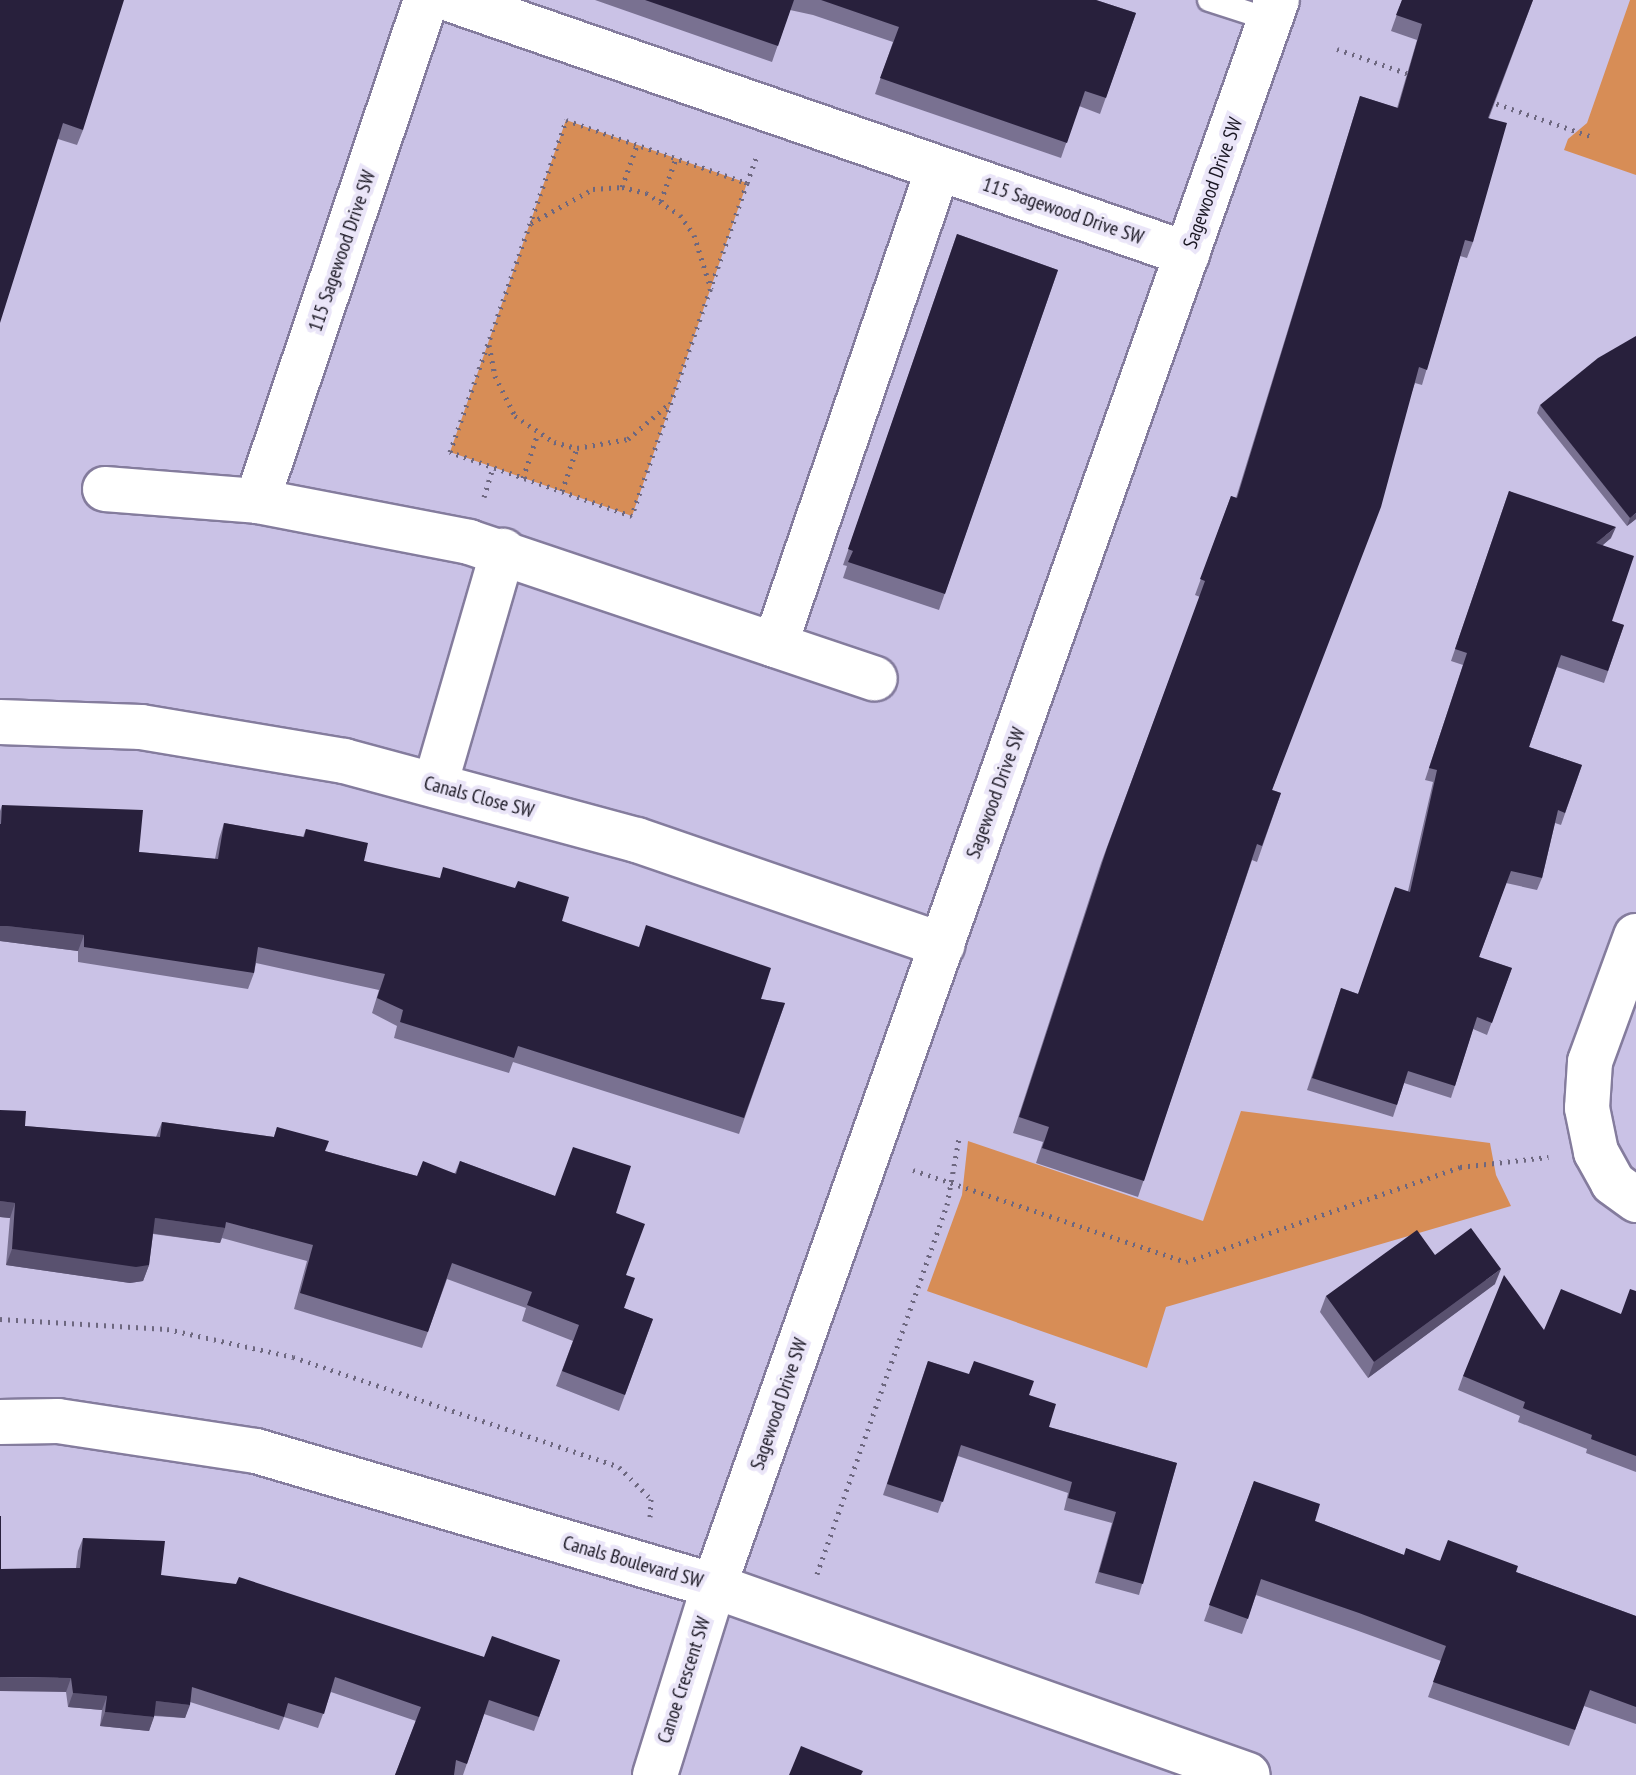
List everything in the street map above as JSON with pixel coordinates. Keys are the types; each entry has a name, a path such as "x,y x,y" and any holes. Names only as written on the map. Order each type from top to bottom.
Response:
{"street":[{"name":"115 Sagewood Drive SW","path":"257,501 426,0"},
{"name":"115 Sagewood Drive SW","path":"452,0 1187,254"},
{"name":"Sagewood Drive SW","path":"714,1586 1274,10"},
{"path":"775,645 938,169"},
{"path":"105,489 257,501 503,551 875,679"},
{"path":"435,785 503,551"},
{"name":"Canals Close SW","path":"0,722 141,727 344,761 637,840 942,945"},
{"path":"1636,936 1590,1062 1587,1108 1596,1152 1613,1183 1636,1200"},
{"name":"Canals Boulevard SW","path":"0,1422 58,1421 256,1451 714,1586 1248,1775"},
{"name":"Canoe Crescent SW","path":"655,1775 714,1586"}],"lane":[{"path":"1209,0 1274,10"}],"path":[{"path":"1337,49 1427,80"},
{"path":"1472,96 1593,137"},
{"path":"566,120 637,145 747,183 632,516 450,452 566,120"},
{"path":"622,187 637,145"},
{"path":"661,201 676,158"},
{"path":"531,223 569,198 622,187 661,201 694,235 711,289"},
{"path":"489,344 504,397 515,416 538,433 577,448 628,439 651,425 671,401"},
{"path":"523,478 538,433"},
{"path":"562,491 577,448"},
{"path":"801,1617 952,1182 959,1138"},
{"path":"867,1155 1186,1262 1460,1167 1596,1152"},
{"path":"0,1319 167,1329 293,1357 619,1467 651,1499 650,1522"}],"shaded area":[{"path":"1630,0 1636,0 1636,175 1564,150 1568,139 1587,123"},
{"path":"566,120 747,183 632,516 450,452"},
{"path":"1241,1111 1490,1143 1496,1175 1511,1206 1166,1307 1147,1368 927,1291 962,1195 968,1141 1203,1221"}],"building":[{"path":"0,0 124,0 83,130 63,123 0,323"},
{"path":"645,0 794,0 778,46"},
{"path":"821,0 1096,0 1136,13 1106,98 1085,91 1067,143 880,78 899,27"},
{"path":"1402,0 1533,0 1488,118 1507,123 1473,242 1465,240 1427,370 1419,367 1381,507 1272,790 1281,793 1262,846 1257,844 1144,1181 1042,1148 1049,1127 1019,1117 1107,848 1205,581 1200,579 1231,496 1237,498 1360,96 1398,108 1422,24 1396,15"},
{"path":"957,234 1058,270 945,594 848,562 853,551 848,549"},
{"path":"1636,336 1636,513 1630,518 1540,405 1598,358"},
{"path":"1509,491 1616,527 1596,543 1634,556 1612,621 1624,625 1608,671 1561,655 1529,747 1582,765 1565,813 1558,810 1542,878 1511,871 1479,957 1512,968 1492,1023 1477,1017 1455,1086 1408,1071 1397,1105 1312,1078 1341,988 1358,994 1395,887 1410,892 1437,770 1429,768 1467,653 1455,649"},
{"path":"2,805 143,810 139,852 218,859 224,823 304,837 306,829 368,843 364,861 440,878 443,867 515,888 518,881 569,897 562,921 639,947 646,925 771,968 761,999 785,1003 744,1118 518,1046 514,1058 400,1022 403,1010 377,998 385,974 258,947 254,973 84,947 84,935 0,926"},
{"path":"0,1110 26,1111 25,1126 160,1137 162,1122 274,1137 277,1127 329,1141 325,1151 417,1176 423,1161 456,1174 460,1161 555,1196 573,1147 631,1166 616,1213 645,1224 626,1275 635,1278 624,1308 653,1319 625,1395 562,1371 579,1325 527,1305 532,1292 452,1263 428,1332 300,1293 313,1245 226,1222 225,1228 155,1218 149,1265 136,1267 12,1249 15,1203 0,1201"},
{"path":"1471,1228 1501,1269 1374,1362 1326,1296 1417,1230 1435,1255"},
{"path":"1504,1275 1544,1330 1561,1289 1621,1314 1630,1289 1636,1291 1636,1456 1523,1408 1525,1402 1463,1376"},
{"path":"928,1361 969,1374 974,1361 1034,1381 1029,1395 1056,1404 1049,1427 1177,1463 1143,1584 1099,1572 1116,1512 1068,1498 1072,1482 961,1445 943,1502 887,1484"},
{"path":"1254,1481 1320,1504 1315,1521 1404,1555 1406,1548 1440,1561 1448,1540 1518,1566 1516,1572 1636,1616 1636,1707 1590,1690 1575,1730 1433,1682 1446,1646 1261,1579 1248,1619 1209,1605"},
{"path":"0,1516 1,1569 80,1568 83,1538 165,1541 161,1575 236,1584 239,1577 484,1657 492,1636 560,1660 539,1717 489,1700 467,1764 456,1760 454,1775 395,1775 421,1707 335,1677 324,1714 288,1703 284,1717 192,1687 190,1705 156,1701 154,1717 105,1712 107,1696 73,1693 71,1678 0,1677"},
{"path":"801,1746 863,1771 861,1775 789,1775"}]}
